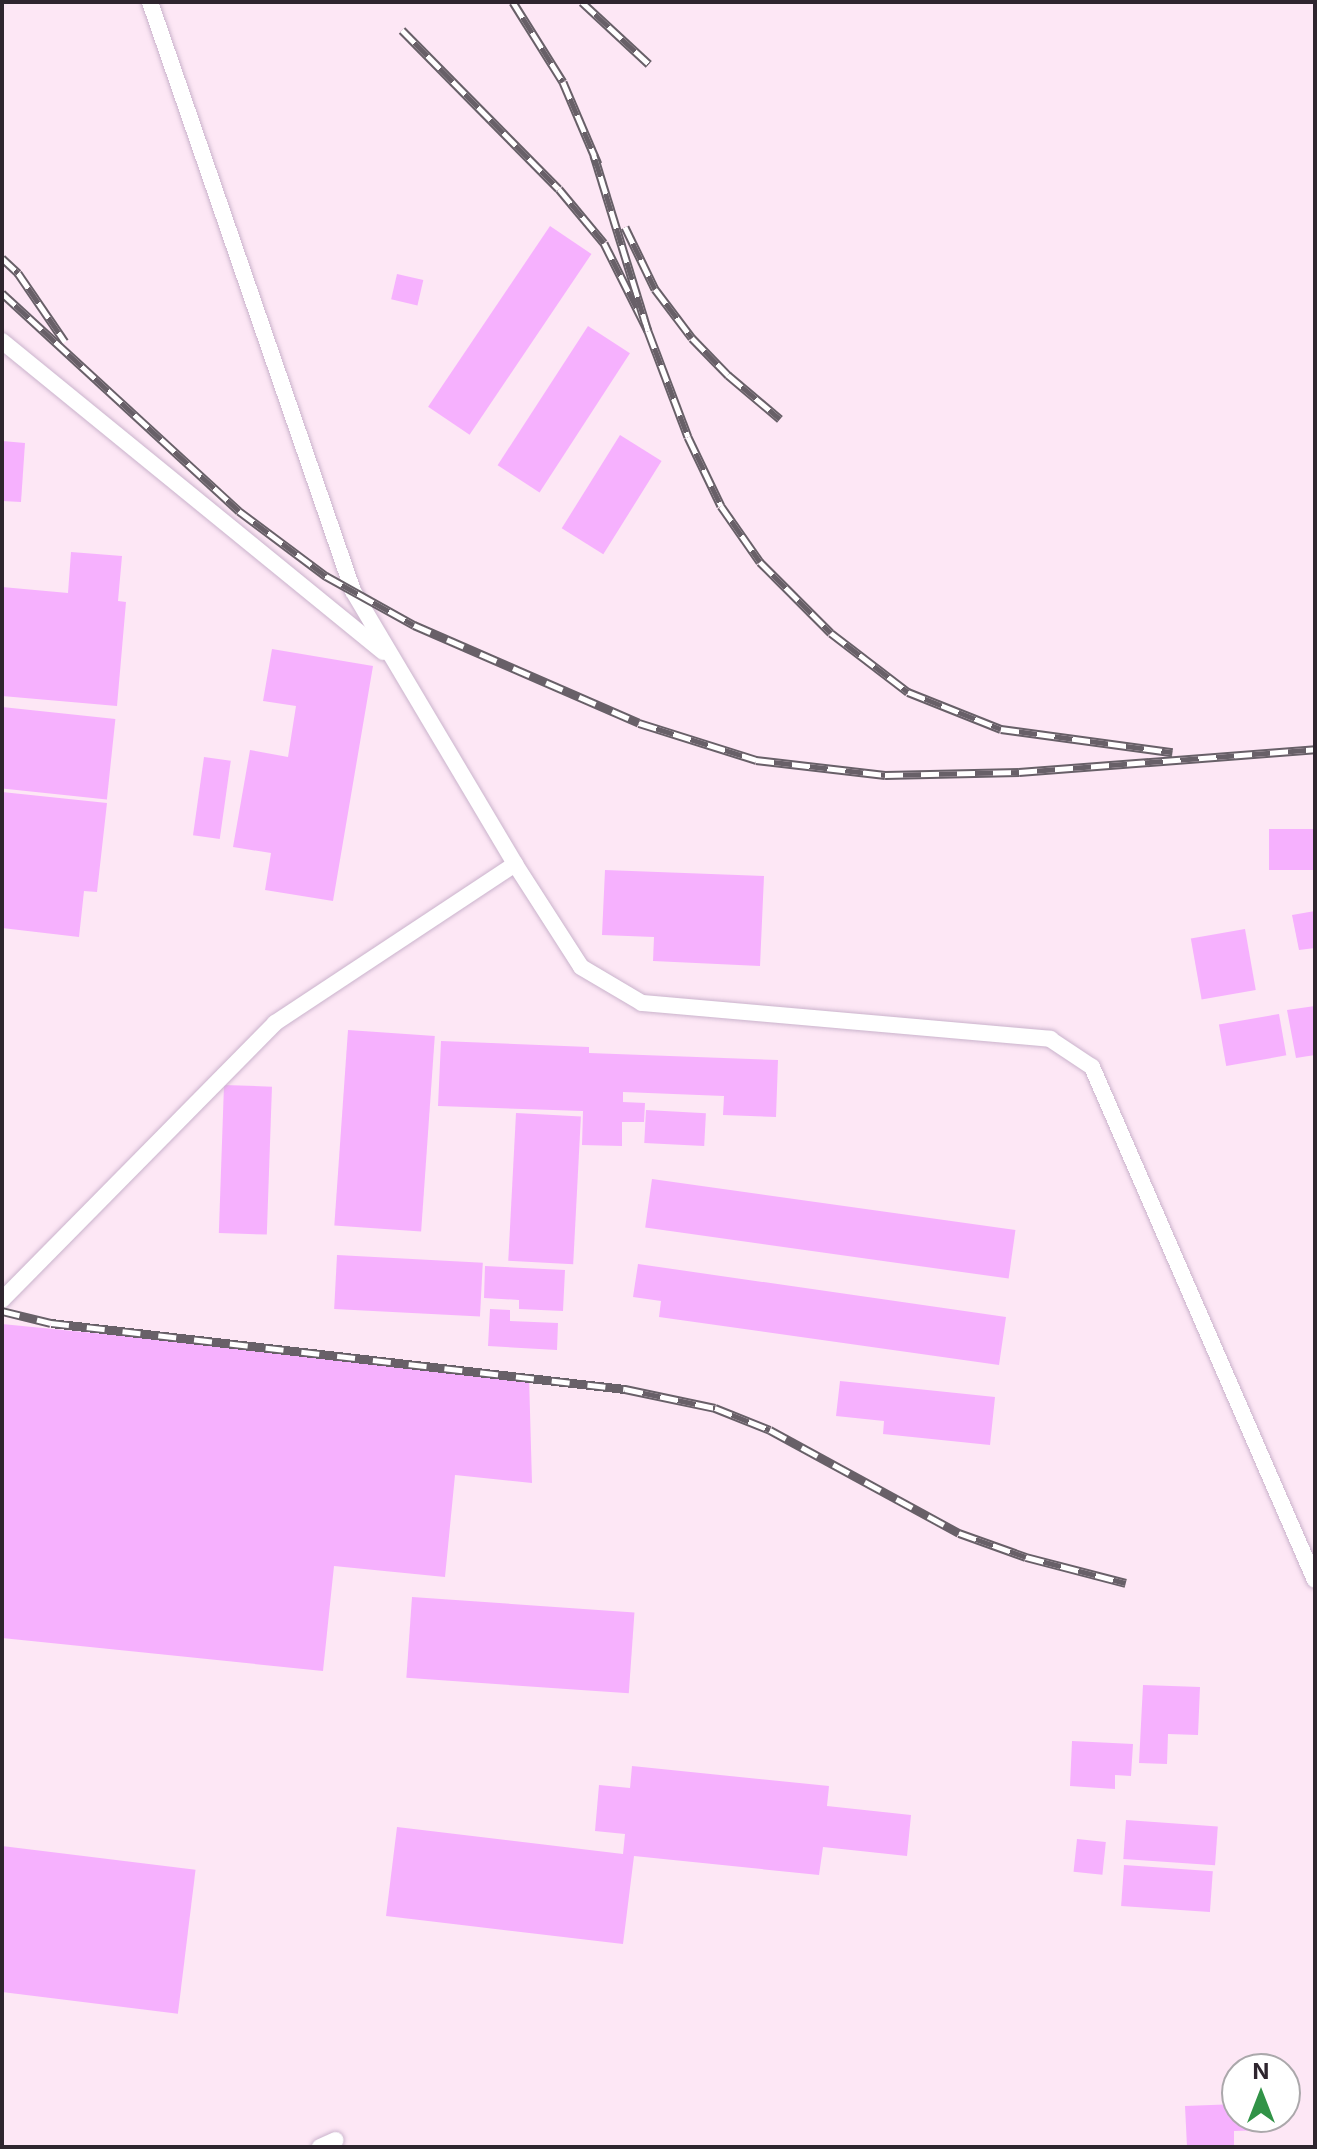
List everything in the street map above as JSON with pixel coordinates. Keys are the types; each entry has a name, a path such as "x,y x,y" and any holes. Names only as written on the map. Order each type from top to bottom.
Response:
{"lane":[{"path":"150,2 353,591 515,864 581,967 642,1003 1050,1039 1092,1067 1315,1580"},
{"path":"2,341 394,660"},
{"path":"2,1300 275,1023 515,864"},
{"path":"320,2147 336,2140"}],"shaded area":[{"path":"2,2 1315,2 1315,2147 2,2147"}],"building":[{"path":"550,226 591,254 470,435 428,407"},
{"path":"397,274 423,280 417,305 391,299"},
{"path":"588,326 630,353 540,492 498,465"},
{"path":"620,435 662,461 603,554 562,528"},
{"path":"2,441 25,443 21,502 2,501"},
{"path":"71,552 122,556 118,601 126,602 117,706 2,696 2,587 68,593"},
{"path":"272,649 373,666 333,901 265,890 271,853 233,847 250,750 288,757 296,706 263,701"},
{"path":"2,707 115,719 107,799 2,788"},
{"path":"204,757 231,761 220,839 193,835"},
{"path":"2,792 107,803 97,892 84,891 79,937 2,928"},
{"path":"1269,829 1315,829 1315,870 1269,870"},
{"path":"605,870 764,876 760,966 653,961 654,937 602,935"},
{"path":"1315,911 1315,948 1299,950 1292,915"},
{"path":"1245,929 1256,990 1202,1000 1191,939"},
{"path":"1315,1006 1315,1055 1296,1058 1287,1010"},
{"path":"1279,1014 1286,1055 1226,1066 1219,1025"},
{"path":"348,1030 435,1036 421,1232 334,1226"},
{"path":"441,1041 589,1047 589,1053 778,1060 776,1117 723,1115 724,1096 623,1092 623,1102 645,1103 644,1122 622,1122 622,1146 582,1145 583,1111 438,1106"},
{"path":"224,1085 272,1087 267,1235 219,1233"},
{"path":"646,1110 706,1113 704,1146 644,1143"},
{"path":"516,1113 581,1116 573,1264 508,1261"},
{"path":"652,1179 1015,1230 1009,1279 645,1228"},
{"path":"337,1255 483,1263 480,1317 334,1309"},
{"path":"638,1264 1006,1317 999,1365 659,1317 661,1301 633,1297"},
{"path":"485,1266 565,1270 563,1311 519,1309 519,1300 484,1298"},
{"path":"490,1309 510,1310 510,1321 558,1323 557,1350 488,1346"},
{"path":"2,1324 529,1376 532,1483 455,1475 445,1577 334,1566 323,1671 2,1638"},
{"path":"840,1381 995,1397 990,1445 883,1434 884,1421 836,1416"},
{"path":"412,1597 634,1613 629,1693 406,1678"},
{"path":"1143,1685 1200,1687 1198,1735 1168,1734 1167,1764 1139,1763"},
{"path":"1072,1741 1133,1744 1131,1776 1115,1775 1115,1789 1070,1786"},
{"path":"632,1766 829,1786 827,1806 911,1815 907,1856 823,1847 819,1875 634,1856 623,1944 386,1916 397,1827 623,1854 625,1834 595,1831 599,1785 630,1788"},
{"path":"1126,1820 1218,1826 1215,1865 1123,1859"},
{"path":"1077,1839 1106,1842 1102,1875 1074,1872"},
{"path":"2,1846 196,1870 178,2014 2,1992"},
{"path":"1124,1865 1213,1871 1210,1912 1121,1906"},
{"path":"1221,2105 1221,2133 1234,2133 1234,2147 1187,2147 1185,2106"}],"railway":[{"path":"513,2 563,82 598,164"},
{"path":"582,2 649,64"},
{"path":"402,30 559,189 604,243 648,331 594,155"},
{"path":"625,227 655,289 692,338 728,375 780,419"},
{"path":"2,258 18,273 65,342"},
{"path":"2,293 239,511 326,576 414,625 639,723 756,760 885,775 1019,772 1315,749"},
{"path":"648,331 688,437 721,506 760,562 831,633 908,692 1001,729 1172,752"},
{"path":"2,1311 51,1323 625,1389 715,1408 770,1430 959,1533 1026,1557 1126,1583"}]}
